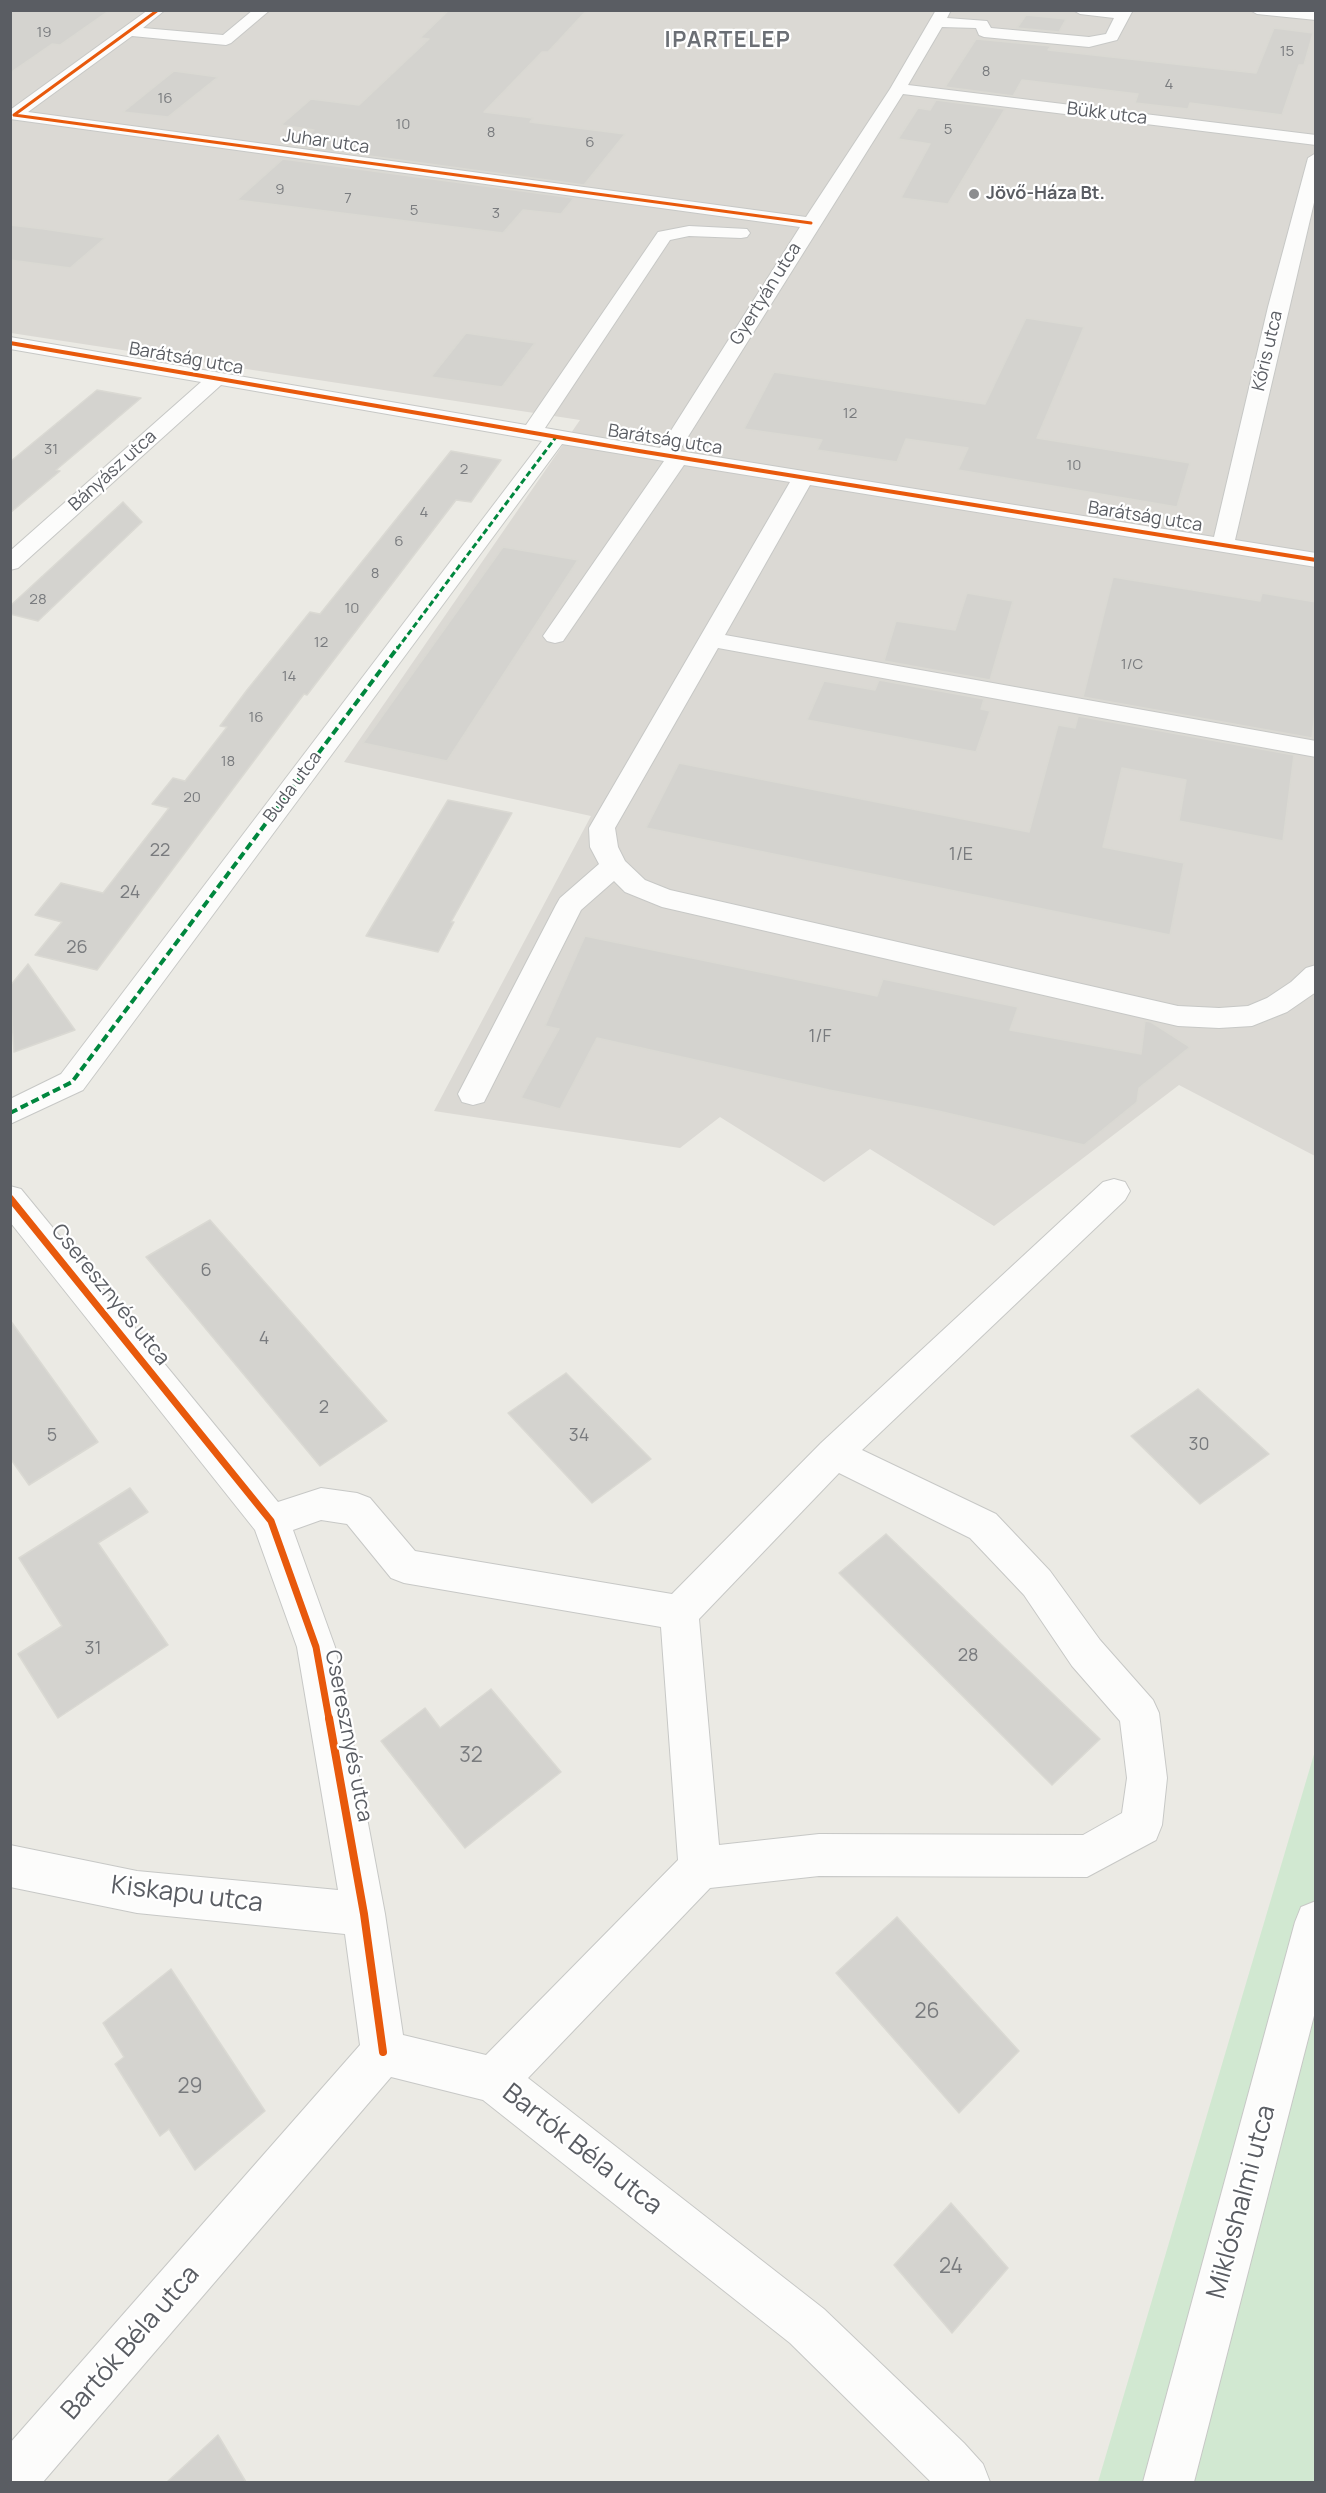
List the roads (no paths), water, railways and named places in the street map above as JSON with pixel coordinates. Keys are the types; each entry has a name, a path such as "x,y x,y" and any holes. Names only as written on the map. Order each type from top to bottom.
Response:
{"street":[{"name":"Juhar utca","path":"12,116 158,10"},
{"path":"128,31 226,40 263,10"},
{"path":"941,16 986,17 984,32 1089,42 1112,37 1125,13 1080,10"},
{"path":"1257,10 1316,16"},
{"name":"Gyertyán utca","path":"555,636 672,456 811,223 898,89 941,16"},
{"name":"Bükk utca","path":"898,89 1114,108 1316,140"},
{"name":"Juhar utca","path":"12,116 811,223"},
{"name":"Kőris utca","path":"1223,545 1278,307 1316,158"},
{"name":"Buda utca","path":"10,1113 72,1082 543,435 664,236 688,231 725,231 800,241"},
{"name":"Barátság utca","path":"10,343 543,435 1316,560"},
{"name":"Bányász utca","path":"10,563 216,379"},
{"path":"803,478 602,828 604,847 614,866 635,886 662,898 1178,1016 1219,1018 1252,1016 1276,1005 1301,989 1316,975"},
{"path":"710,639 1316,749"},
{"path":"473,1094 570,905 614,866"},
{"path":"700,1868 679,1613 834,1454 1114,1191"},
{"name":"Cseresznyés utca","path":"10,1198 271,1521 315,1647 364,1914 383,2052"},
{"path":"494,2080 700,1868 819,1855 1087,1856 1141,1825 1148,1778 1139,1713 1086,1653 1037,1584 983,1526 834,1454"},
{"path":"271,1521 321,1504 357,1509 404,1566 679,1613"},
{"name":"Kiskapu utca","path":"10,1866 137,1892 364,1914"},
{"name":"Miklóshalmi utca","path":"1168,2482 1316,1922"},
{"name":"Bartók Béla utca","path":"10,2482 383,2052 494,2080 807,2326 965,2482"}],"place":[{"name":"Jövő-Háza Bt.","path":"974,194"}],"district":[{"name":"IPARTELEP","path":"728,41"}]}
